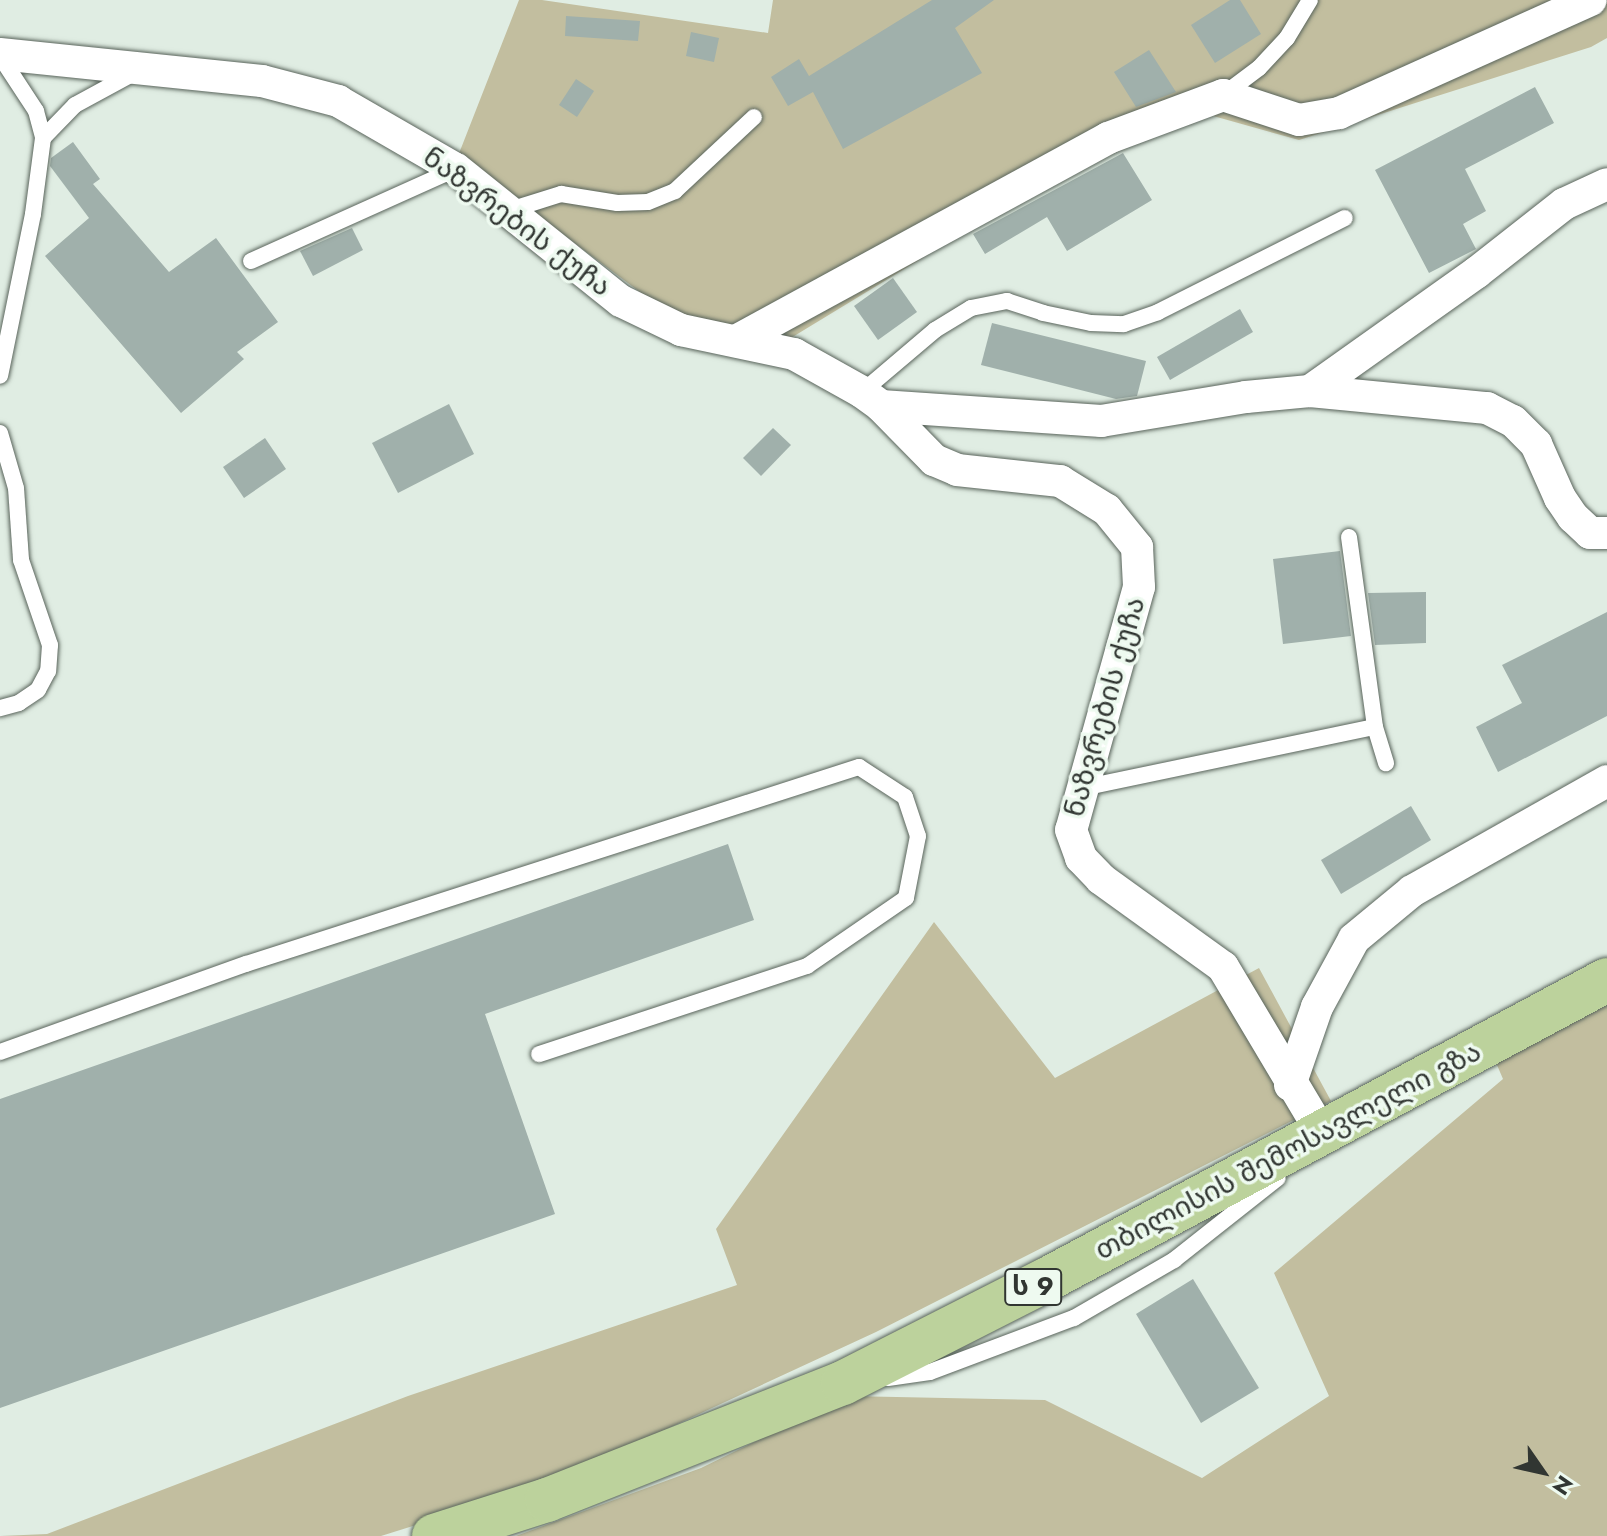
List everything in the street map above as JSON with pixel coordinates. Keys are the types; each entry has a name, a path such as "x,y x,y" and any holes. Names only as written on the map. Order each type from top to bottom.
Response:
{"highway":[{"name":"თბილისის შემოსავლელი გზა","path":"434,1536 547,1500 843,1383 1607,980"}],"street":[{"path":"736,341 1108,138 1223,95 1299,120 1339,113 1591,0"},
{"name":"ნაზვრების ქუჩა","path":"0,55 262,81 338,101 456,169 621,301 681,330 794,354 872,399 934,460 957,470 1060,481 1107,510 1137,547 1139,587 1071,830 1081,858 1101,879 1223,967 1290,1085 1322,1133"},
{"path":"1310,391 1476,273 1564,204 1607,184"},
{"name":"ნაზვრების ქუჩა","path":"872,399 1101,421 1246,397 1310,391 1487,408 1513,421 1536,444 1560,498 1573,517 1590,533 1607,533"},
{"path":"1290,1085 1317,1007 1354,939 1412,891 1607,781"}],"lane":[{"path":"1223,95 1259,68 1287,38 1310,0"},
{"path":"0,55 36,111 43,138 33,214 0,376"},
{"path":"43,138 75,105 138,71"},
{"path":"506,212 561,194 617,203 648,202 675,191 754,117"},
{"path":"251,261 456,169"},
{"path":"872,399 935,330 971,308 1007,301 1043,313 1091,323 1124,324 1158,312 1345,218"},
{"path":"0,433 16,488 21,560 50,645 48,671 38,690 19,703 0,708"},
{"path":"1349,537 1375,727 1386,763"},
{"path":"1081,788 1375,727"},
{"path":"0,1052 246,964 859,767 905,797 918,836 906,898 807,966 539,1054"},
{"path":"843,1383 930,1372 1074,1318 1174,1260 1225,1216 1385,1099"}],"shaded area":[{"path":"519,0 542,0 768,33 773,0 1607,0 1607,38 1591,47 1299,140 1199,112 1123,136 781,344 676,319 458,156"},
{"path":"934,922 1055,1078 1259,968 1331,1101 876,1332 550,1483 381,1536 0,1536 47,1534 408,1396 737,1285 716,1229"},
{"path":"1607,999 1607,1536 516,1536 701,1468 848,1396 1045,1400 1202,1478 1329,1396 1274,1273 1503,1079 1494,1058"}],"building":[{"path":"932,0 994,0 955,28 982,73 843,149 813,92 788,106 771,77 799,59 809,76"},
{"path":"1230,0 1240,0 1261,34 1215,63 1191,25"},
{"path":"566,16 640,21 638,41 565,36"},
{"path":"691,32 719,38 714,62 686,56"},
{"path":"1149,50 1176,92 1136,107 1114,72"},
{"path":"576,79 594,91 577,117 559,105"},
{"path":"1535,87 1554,123 1465,169 1486,211 1463,224 1476,249 1429,273 1375,170"},
{"path":"73,142 100,179 93,184 169,272 216,238 278,322 237,352 244,359 181,413 45,256 89,218 50,166 51,158"},
{"path":"1123,153 1152,200 1067,251 1047,217 985,254 973,234"},
{"path":"352,228 363,250 313,276 300,251"},
{"path":"893,278 917,312 878,340 854,306"},
{"path":"1240,309 1253,332 1170,380 1157,357"},
{"path":"992,323 1146,361 1137,396 1116,399 981,365"},
{"path":"449,404 474,454 398,493 372,443"},
{"path":"773,428 791,445 761,476 743,458"},
{"path":"265,438 286,469 244,498 223,467"},
{"path":"1340,551 1351,636 1283,644 1273,559"},
{"path":"1426,592 1426,643 1375,645 1368,593"},
{"path":"1607,612 1607,716 1498,772 1476,727 1522,703 1502,665"},
{"path":"1411,806 1431,840 1341,894 1321,860"},
{"path":"728,844 754,920 485,1014 555,1214 0,1408 0,1099"},
{"path":"1193,1279 1259,1388 1201,1423 1136,1314"}]}
